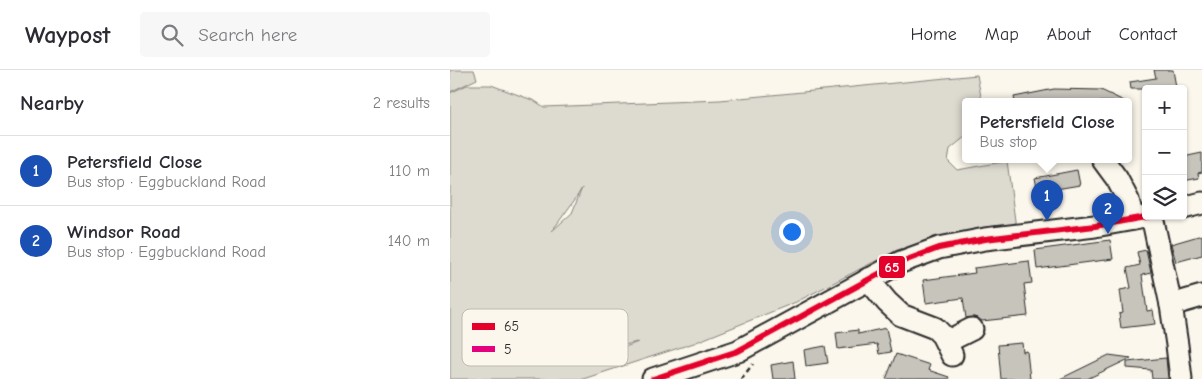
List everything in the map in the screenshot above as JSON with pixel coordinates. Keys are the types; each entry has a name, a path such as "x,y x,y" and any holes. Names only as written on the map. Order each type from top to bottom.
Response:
{"street":[{"path":"1105,163 1122,187 1128,200 1142,213"},
{"path":"1187,207 1202,203"},
{"path":"653,379 738,351 900,262 939,248 985,239 1095,226 1142,218"},
{"path":"1147,220 1171,304 1181,379"},
{"path":"868,279 887,302 901,315 935,328 942,335 949,349 972,329"},
{"path":"1171,304 1202,296"}],"shaded area":[{"path":"450,70 474,70 477,79 450,92"},
{"path":"977,75 981,98 962,98 962,139 950,149 948,161 957,170 996,163 1007,163 1016,228 939,238 897,250 796,302 694,343 628,364 628,346 638,342 628,344 628,309 462,309 462,366 623,366 583,379 450,379 450,93 467,85 491,85 535,101 544,107 720,100","holes":["582,188 572,213 552,231"]}],"building":[{"path":"1154,70 1173,70 1176,85 1142,85 1142,89 1131,89 1130,82 1156,78"},
{"path":"1054,89 1101,90 1118,98 1014,98"},
{"path":"1202,153 1202,172 1198,173 1199,178 1187,180 1187,156"},
{"path":"1077,170 1080,185 1038,192 1035,178"},
{"path":"1202,235 1202,255 1176,262 1171,244"},
{"path":"1110,240 1113,259 1037,269 1035,250"},
{"path":"1146,250 1151,273 1142,275 1147,311 1153,310 1155,324 1121,328 1119,314 1123,313 1120,290 1131,288 1127,268 1140,265 1137,252"},
{"path":"1029,261 1032,283 1024,284 1028,316 982,321 973,317 966,318 963,298 926,303 923,280 975,273 974,268"},
{"path":"886,328 891,352 879,354 877,344 838,349 836,333 858,330 858,334"},
{"path":"1022,343 1023,352 1027,351 1030,379 1001,379 998,345"},
{"path":"825,346 828,363 806,366 804,350"},
{"path":"896,354 930,365 928,370 949,377 948,379 886,379"},
{"path":"1109,355 1131,358 1087,379 1060,379"},
{"path":"1166,358 1168,379 1152,379 1151,370 1127,368 1127,362"},
{"path":"793,361 795,379 773,379 771,365"}],"transit line":[{"name":"65","path":"653,379 738,351 901,262 939,248 985,239 1095,226 1142,218"}],"place":[{"name":"Petersfield Close","path":"1047,221"},
{"name":"Windsor Road","path":"1108,234"}]}
